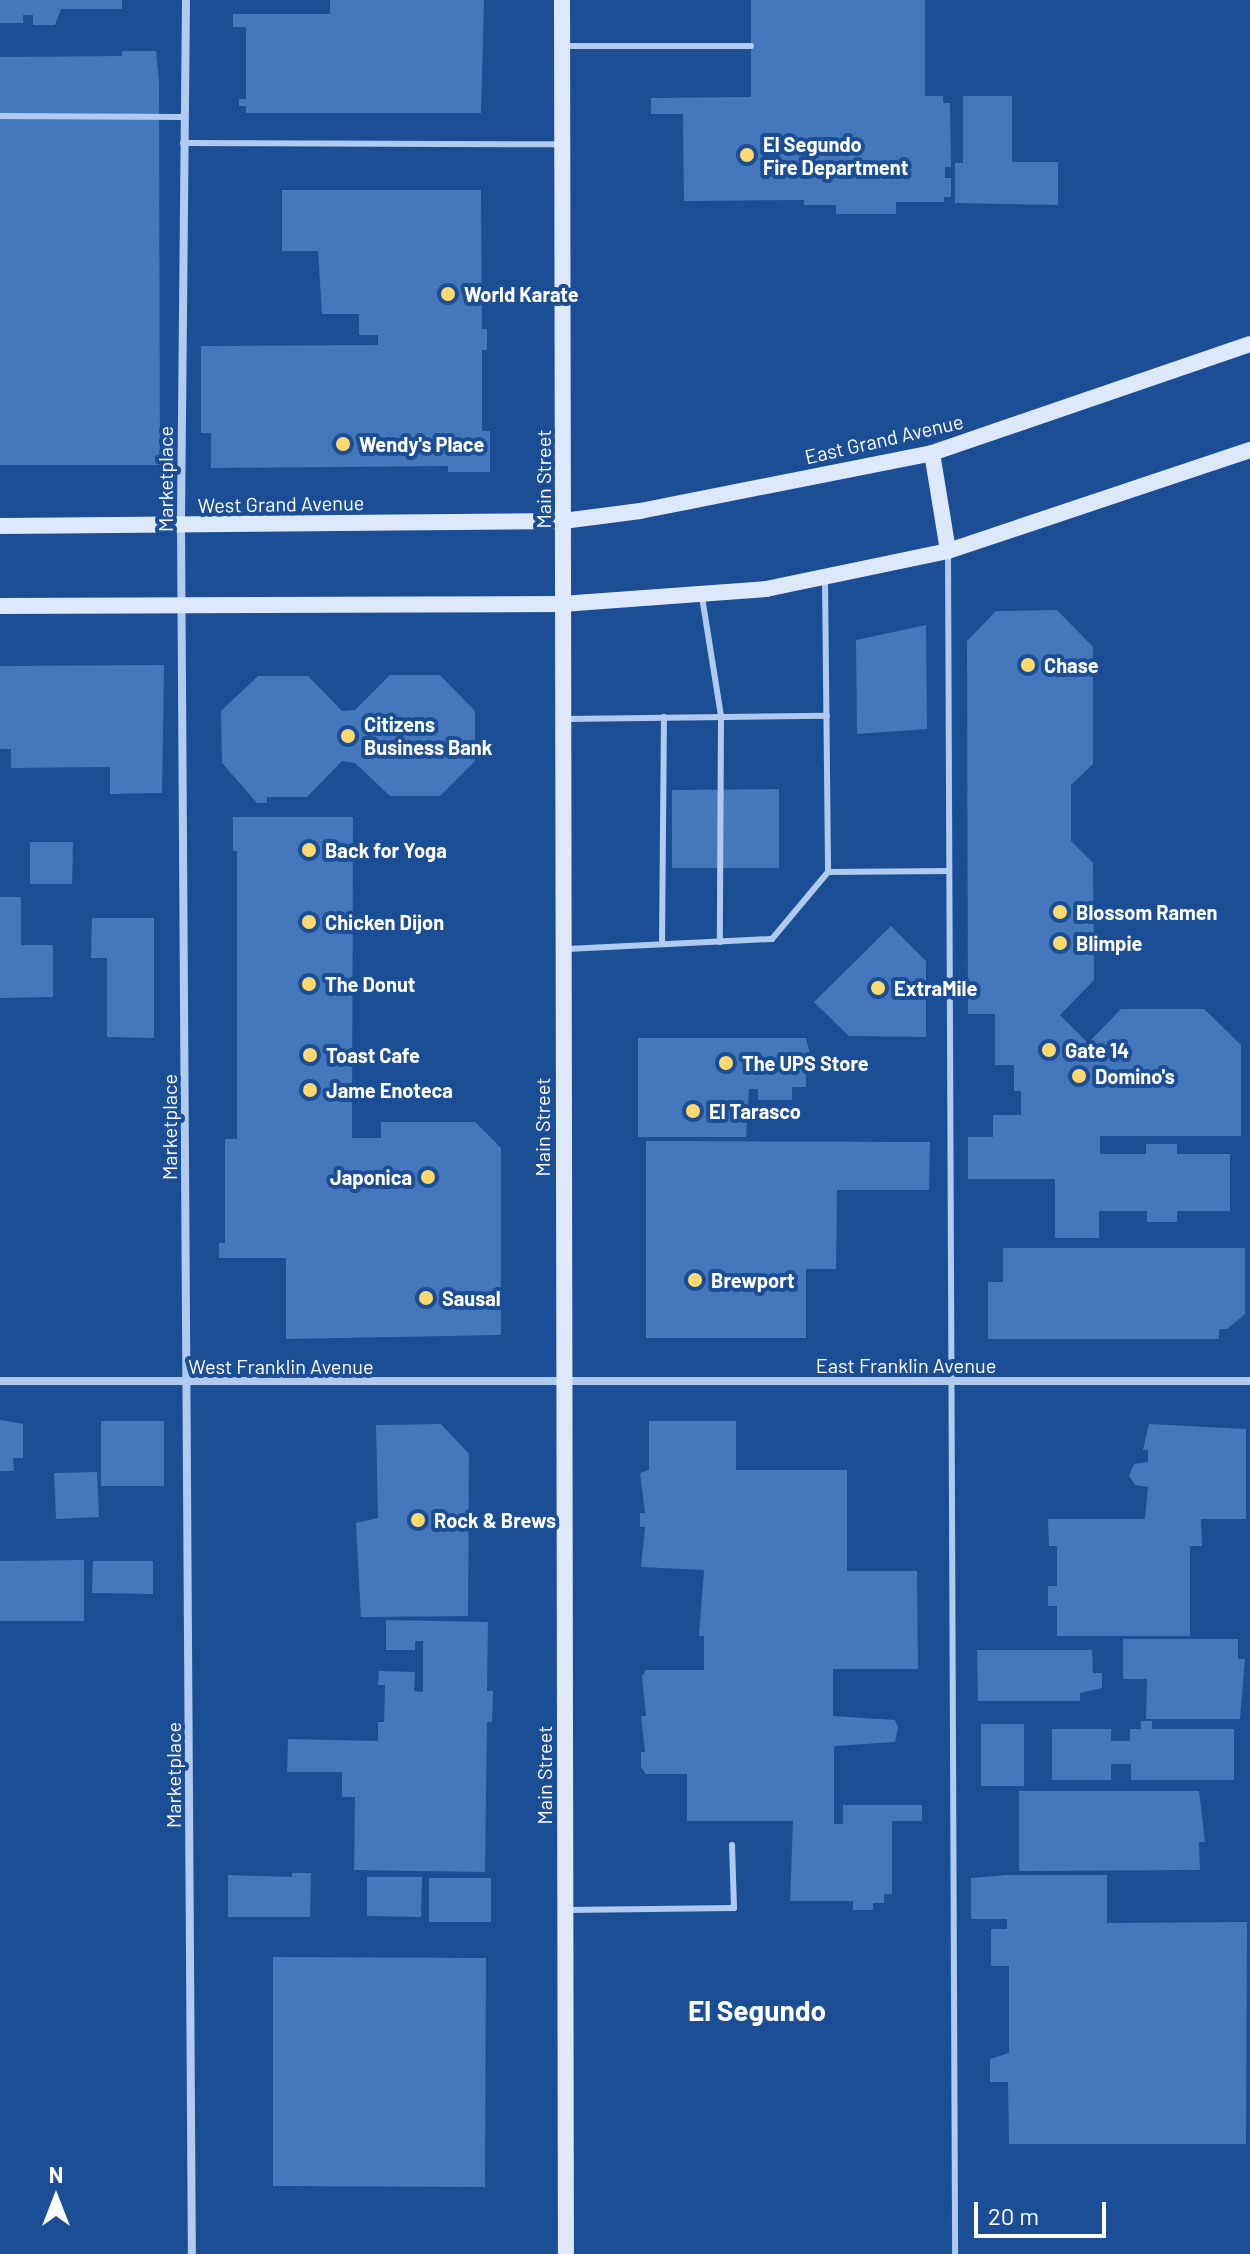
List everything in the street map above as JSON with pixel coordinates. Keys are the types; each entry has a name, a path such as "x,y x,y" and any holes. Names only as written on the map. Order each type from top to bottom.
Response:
{"main road":[{"name":"Main Street","path":"562,0 562,1382 566,2254"},
{"name":"East Grand Avenue","path":"563,521 645,510 932,453 1250,344"},
{"path":"0,606 562,604 766,589 948,551 1250,450"},
{"path":"932,453 948,551"},
{"name":"West Grand Avenue","path":"0,526 563,521"}],"street":[{"name":"Marketplace","path":"186,0 181,525 192,2254"},
{"name":"West Franklin Avenue","path":"0,1381 562,1382"},
{"name":"East Franklin Avenue","path":"562,1382 1250,1381"}],"lane":[{"path":"562,46 751,46"},
{"path":"0,116 184,117"},
{"path":"183,143 562,144"},
{"path":"948,551 955,2254"},
{"path":"563,949 772,939 828,872 825,576"},
{"path":"701,594 721,716 720,942"},
{"path":"563,719 827,716"},
{"path":"662,944 664,717"},
{"path":"828,872 949,871"},
{"path":"564,1910 734,1908 732,1845"}],"building":[{"path":"0,0 122,0 122,9 61,9 55,25 33,25 33,15 23,15 23,23 0,23"},
{"path":"330,0 484,0 481,113 246,113 246,106 239,106 239,99 246,99 246,27 233,27 233,14 330,14"},
{"path":"751,0 925,0 925,96 943,96 943,103 950,103 951,167 945,167 945,178 951,178 951,197 944,197 944,202 896,202 896,214 836,214 836,205 804,205 804,200 684,201 683,114 651,114 651,98 751,97"},
{"path":"122,51 156,51 159,81 160,465 0,465 0,57 122,56"},
{"path":"963,96 1012,96 1012,162 1058,162 1058,205 955,203 955,163 963,163"},
{"path":"282,190 481,190 482,329 487,329 487,350 482,350 482,431 490,431 490,472 448,472 448,466 211,468 211,433 201,433 201,346 378,345 378,335 359,335 359,314 322,314 318,251 282,251"},
{"path":"1057,610 1093,647 1093,764 1071,785 1071,841 1093,863 1094,980 1060,1015 1088,1043 1121,1009 1204,1009 1241,1045 1241,1136 1100,1136 1100,1154 1146,1154 1146,1144 1177,1144 1177,1154 1230,1154 1230,1211 1177,1211 1177,1222 1147,1222 1147,1211 1099,1211 1099,1238 1055,1238 1055,1179 968,1179 968,1137 993,1137 993,1115 1021,1115 1021,1091 1014,1091 1014,1065 995,1065 995,1014 968,1014 967,641 996,611"},
{"path":"926,625 927,729 857,734 856,640"},
{"path":"164,665 162,793 110,794 110,767 11,768 11,749 0,749 0,666"},
{"name":"Citizens Business Bank","path":"390,675 440,675 475,711 475,761 440,796 390,796 355,763 342,761 307,797 267,797 267,803 257,803 222,763 221,711 258,676 308,676 342,711 355,710"},
{"path":"779,789 779,868 672,868 672,790"},
{"path":"233,817 353,817 352,1138 381,1138 381,1122 475,1122 501,1148 501,1335 286,1339 286,1258 219,1258 219,1243 225,1243 225,1139 237,1139 237,851 233,851"},
{"path":"30,842 73,842 72,884 30,884"},
{"path":"0,897 21,897 21,945 53,945 53,997 0,998"},
{"path":"92,918 154,918 154,1038 107,1037 107,958 91,958"},
{"path":"891,926 926,961 926,1037 849,1036 814,1002"},
{"path":"638,1038 806,1038 814,1071 806,1071 806,1087 792,1087 792,1100 758,1100 758,1089 749,1089 746,1137 638,1137"},
{"path":"646,1141 930,1142 929,1190 837,1190 836,1269 806,1269 806,1338 646,1338"},
{"path":"1003,1248 1245,1248 1245,1314 1227,1329 1219,1329 1219,1339 988,1339 988,1282 1003,1282"},
{"path":"0,1420 23,1424 23,1458 13,1458 14,1471 0,1471"},
{"path":"101,1421 164,1421 164,1486 101,1486"},
{"path":"649,1421 736,1421 736,1470 847,1470 847,1571 917,1571 918,1669 833,1669 833,1716 895,1720 898,1728 895,1742 834,1746 834,1824 843,1824 843,1805 922,1805 922,1821 892,1821 892,1894 884,1894 884,1903 873,1903 873,1910 853,1910 853,1901 790,1901 793,1821 687,1821 687,1774 646,1774 641,1767 641,1752 645,1752 641,1716 646,1716 642,1676 646,1670 704,1670 704,1636 699,1636 704,1570 641,1567 645,1527 640,1527 640,1513 645,1513 640,1473 649,1470"},
{"name":"Rock & Brews","path":"441,1424 469,1454 468,1616 361,1617 356,1523 378,1518 376,1425"},
{"path":"1149,1424 1246,1429 1246,1519 1201,1519 1202,1546 1190,1546 1190,1636 1057,1636 1057,1606 1048,1606 1048,1586 1057,1586 1057,1546 1049,1546 1048,1519 1145,1519 1148,1487 1135,1485 1129,1476 1134,1464 1148,1462 1148,1450 1143,1450"},
{"path":"97,1472 99,1517 56,1519 54,1473"},
{"path":"84,1560 84,1621 0,1621 0,1561"},
{"path":"93,1561 153,1561 153,1594 92,1593"},
{"path":"386,1620 488,1622 487,1691 493,1691 492,1722 487,1722 485,1872 354,1870 355,1797 342,1797 342,1772 287,1772 288,1739 378,1741 378,1722 384,1722 385,1685 378,1685 379,1671 415,1672 414,1691 423,1692 423,1641 415,1641 415,1650 386,1650"},
{"path":"1123,1639 1238,1639 1238,1659 1245,1659 1240,1719 1146,1719 1147,1679 1123,1679"},
{"path":"977,1650 1092,1650 1093,1673 1102,1673 1102,1688 1080,1693 1080,1701 978,1701"},
{"path":"1141,1721 1152,1721 1152,1729 1234,1729 1234,1780 1131,1780 1131,1764 1111,1764 1111,1780 1052,1780 1052,1729 1111,1729 1111,1741 1130,1741 1130,1729 1141,1729"},
{"path":"981,1724 1024,1724 1024,1786 981,1786"},
{"path":"1019,1791 1199,1791 1205,1842 1199,1842 1200,1870 1019,1871"},
{"path":"292,1873 311,1873 310,1917 228,1917 228,1875 292,1877"},
{"path":"1107,1875 1107,1923 1247,1922 1246,2144 1009,2144 1008,2082 990,2082 990,2059 1009,2053 1009,1966 991,1966 991,1929 1007,1929 1007,1919 971,1919 971,1878"},
{"path":"367,1877 422,1877 421,1917 367,1916"},
{"path":"429,1878 491,1878 491,1922 429,1922"},
{"path":"273,1957 486,1958 485,2187 273,2186"}],"place":[{"name":"El Segundo Fire Department","path":"747,155"},
{"name":"World Karate","path":"448,294"},
{"name":"Wendy's Place","path":"343,444"},
{"name":"Chase","path":"1028,665"},
{"name":"Citizens Business Bank","path":"348,736"},
{"name":"Back for Yoga","path":"309,850"},
{"name":"Blossom Ramen","path":"1060,912"},
{"name":"Chicken Dijon","path":"309,922"},
{"name":"Blimpie","path":"1060,943"},
{"name":"The Donut","path":"309,984"},
{"name":"ExtraMile","path":"878,988"},
{"name":"Gate 14","path":"1049,1050"},
{"name":"Toast Cafe","path":"310,1055"},
{"name":"The UPS Store","path":"726,1063"},
{"name":"Domino's","path":"1079,1076"},
{"name":"Jame Enoteca","path":"310,1090"},
{"name":"El Tarasco","path":"693,1111"},
{"name":"Japonica","path":"428,1177"},
{"name":"Brewport","path":"695,1280"},
{"name":"Sausal","path":"426,1298"},
{"name":"Rock & Brews","path":"418,1520"}],"district":[{"name":"El Segundo","path":"757,2010"}]}
